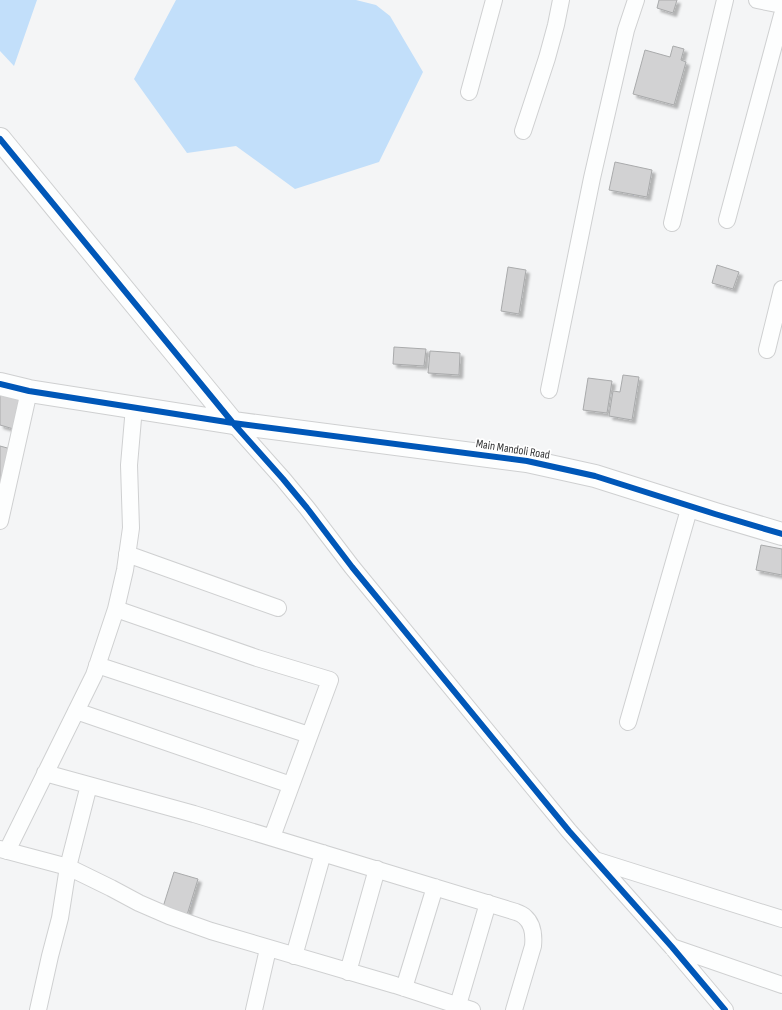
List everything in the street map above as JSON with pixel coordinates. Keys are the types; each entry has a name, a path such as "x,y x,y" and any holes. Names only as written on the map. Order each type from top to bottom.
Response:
{"street":[{"path":"469,92 494,0"},
{"path":"523,131 547,58 561,0"},
{"path":"549,390 592,178 626,30 636,0"},
{"path":"672,223 725,0"},
{"path":"757,0 782,5"},
{"path":"727,220 782,15"},
{"path":"0,139 232,423 298,496 352,567 564,825 725,1010"},
{"path":"766,350 782,289"},
{"name":"Main Mandoli Road","path":"0,384 29,391 232,423 527,461 595,476 782,534"},
{"path":"0,521 29,391"},
{"path":"134,407 129,465 131,528 125,570 116,609 94,675 45,773 3,850 68,867 139,903 211,932 404,988 465,1008 488,903"},
{"path":"628,722 690,506"},
{"path":"127,554 278,608"},
{"path":"116,609 257,658 330,680 272,837"},
{"path":"98,665 309,735"},
{"path":"76,711 291,785"},
{"path":"45,773 272,837 516,912 525,917 531,925 534,936 533,946 514,1010"},
{"path":"38,1010 60,918 68,867 89,785"},
{"path":"294,956 323,853"},
{"path":"594,860 782,919"},
{"path":"348,972 377,869"},
{"path":"404,988 435,887"},
{"path":"254,1010 268,948"},
{"path":"672,948 782,985"}],"water":[{"path":"0,0 37,0 14,66 0,51"},
{"path":"176,0 356,0 376,5 390,16 423,72 379,162 295,189 236,146 187,153 134,79"}],"building":[{"path":"659,0 677,0 673,13 657,8"},
{"path":"673,46 684,49 681,60 686,62 674,105 633,94 645,50 670,57"},
{"path":"615,162 652,170 647,197 609,190"},
{"path":"717,265 739,272 733,289 712,283"},
{"path":"508,267 526,270 519,314 501,311"},
{"path":"394,347 426,349 424,366 393,364"},
{"path":"430,351 460,353 459,375 428,373"},
{"path":"623,375 639,377 632,420 609,416 613,391 620,392"},
{"path":"588,378 612,381 607,413 583,410"},
{"path":"0,393 25,400 17,430 0,425"},
{"path":"0,446 11,449 0,493"},
{"path":"761,545 782,549 782,575 756,570"},
{"path":"174,872 198,879 187,915 163,907"}],"cycle path":[{"path":"0,139 233,423 307,508 352,567 569,831 672,947 725,1010"},
{"path":"0,384 29,391 233,423 527,461 595,476 782,534"}]}
